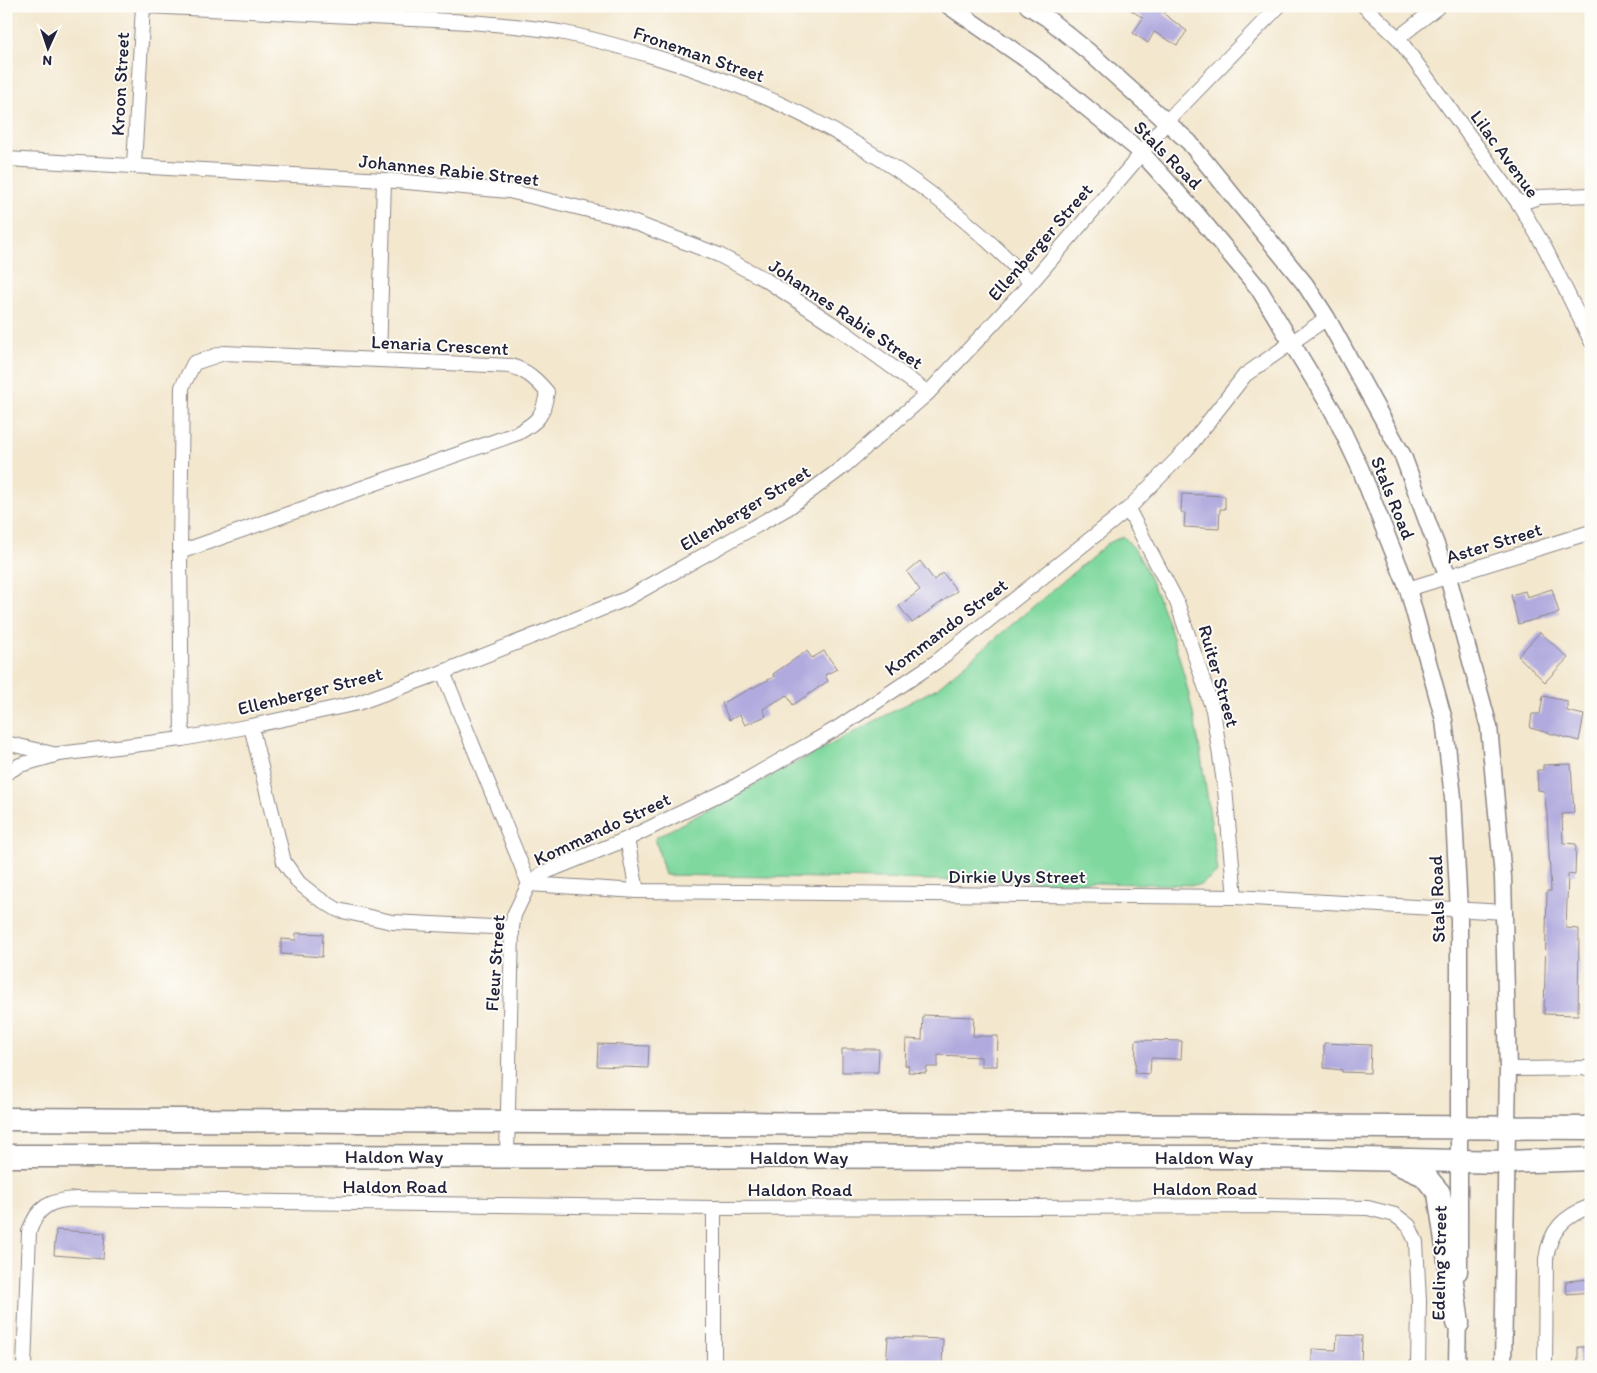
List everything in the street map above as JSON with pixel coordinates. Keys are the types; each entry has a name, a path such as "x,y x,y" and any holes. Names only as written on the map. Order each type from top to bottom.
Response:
{"highway":[{"name":"Haldon Way","path":"6,1120 1591,1128"},
{"path":"130,1120 130,1156"},
{"path":"347,1156 348,1121"},
{"path":"763,1124 763,1156"},
{"path":"1009,1125 1009,1157"},
{"path":"1179,1126 1180,1157"},
{"name":"Haldon Way","path":"6,1156 1180,1157 1507,1162 1591,1159"},
{"path":"1392,1160 1424,1175 1439,1193 1458,1323"}],"street":[{"name":"Kroon Street","path":"134,164 145,6"},
{"name":"Froneman Street","path":"145,6 475,22 560,32 600,41 692,67 741,85 782,104 897,168 944,203 999,249 1031,283"},
{"name":"Stals Road","path":"949,6 1034,64 1141,152 1196,212 1259,289 1334,412 1360,468 1408,589 1444,720 1453,797 1460,911 1460,1161"},
{"name":"Stals Road","path":"1028,6 1047,18 1090,53 1167,120 1189,142 1257,223 1304,284 1327,318 1404,456 1448,577 1489,727 1505,912 1508,1069 1507,1162"},
{"name":"Ellenberger Street","path":"6,773 20,765 59,754 182,739 358,703 444,672 626,599 788,508 843,468 928,393 1031,283 1131,166 1167,120 1279,6"},
{"name":"Lilac Avenue","path":"1364,6 1398,38 1519,204 1545,248 1591,340"},
{"path":"1398,38 1439,6"},
{"name":"Johannes Rabie Street","path":"6,159 134,164 384,180 509,191 622,218 719,255 766,280 840,329 928,393"},
{"path":"379,360 384,180"},
{"path":"1519,204 1539,197 1591,195"},
{"name":"Kommando Street","path":"529,884 543,874 627,839 734,787 840,727 936,662 1128,509 1187,449 1245,375 1327,318"},
{"name":"Lenaria Crescent","path":"180,552 518,433 536,422 544,409 547,392 523,370 511,366 224,353 194,363 182,386 180,552 182,739"},
{"name":"Ruiter Street","path":"1128,509 1177,602 1213,710 1225,790 1235,896"},
{"name":"Aster Street","path":"1408,589 1591,532"},
{"path":"444,672 529,884"},
{"path":"251,726 284,862 299,883 318,898 338,910 392,922 512,928"},
{"name":"Ellenberger Street","path":"6,743 59,754"},
{"path":"627,839 637,891"},
{"name":"Dirkie Uys Street","path":"529,884 637,891 1235,896 1460,911 1505,912"},
{"name":"Fleur Street","path":"507,1156 512,928 514,914 529,884"},
{"path":"1508,1069 1591,1068"},
{"name":"Edeling Street","path":"1458,1367 1460,1161"},
{"path":"1503,1367 1507,1162"},
{"name":"Haldon Road","path":"24,1367 29,1232 34,1216 45,1207 61,1200 76,1199 714,1208 1267,1206 1368,1208 1383,1211 1403,1220 1409,1226 1416,1242 1419,1302 1418,1367"},
{"path":"1545,1367 1546,1259 1548,1245 1561,1221 1574,1212 1591,1206"},
{"path":"714,1208 714,1367"}],"green space":[{"path":"1123,536 1129,542 1148,573 1168,622 1179,656 1196,727 1218,872 1200,885 665,875 655,838 937,688 1107,544"}],"building":[{"path":"1125,6 1170,6 1164,14 1187,31 1177,45 1154,32 1148,43 1133,33 1143,18"},
{"path":"1182,494 1225,496 1225,509 1220,509 1219,529 1184,527 1185,513 1181,513"},
{"path":"920,561 934,580 943,573 957,591 912,623 899,606 920,590 907,572"},
{"path":"1552,589 1559,613 1518,624 1511,595 1525,591 1527,597"},
{"path":"1540,632 1568,658 1545,682 1518,656"},
{"path":"807,651 812,658 824,651 837,669 825,675 828,681 793,705 787,695 763,709 766,716 745,725 740,715 729,720 722,703 774,677 773,674"},
{"path":"1543,696 1567,701 1567,711 1584,715 1579,741 1530,728 1532,714 1540,714"},
{"path":"1571,764 1574,813 1562,814 1563,843 1576,844 1575,875 1568,874 1566,928 1579,929 1578,1015 1544,1014 1547,891 1551,891 1547,814 1544,791 1538,790 1537,770 1543,770 1543,765"},
{"path":"296,933 323,934 322,957 281,954 281,939 296,940"},
{"path":"923,1015 974,1017 973,1036 998,1036 997,1066 981,1066 981,1057 938,1055 938,1067 927,1067 926,1073 908,1072 909,1066 905,1065 906,1039 922,1040"},
{"path":"1136,1040 1182,1041 1181,1059 1151,1058 1150,1074 1135,1073"},
{"path":"1324,1043 1371,1045 1370,1073 1342,1072 1342,1070 1324,1068"},
{"path":"598,1044 649,1046 648,1068 597,1066"},
{"path":"842,1049 879,1049 878,1072 842,1072"},
{"path":"56,1230 105,1233 103,1259 54,1255"},
{"path":"1591,1279 1591,1292 1567,1294 1566,1281"},
{"path":"1337,1335 1362,1336 1361,1367 1312,1367 1312,1349 1336,1350"},
{"path":"888,1337 943,1339 942,1367 886,1367"},
{"path":"1578,1347 1591,1347 1591,1367 1578,1367"}]}
